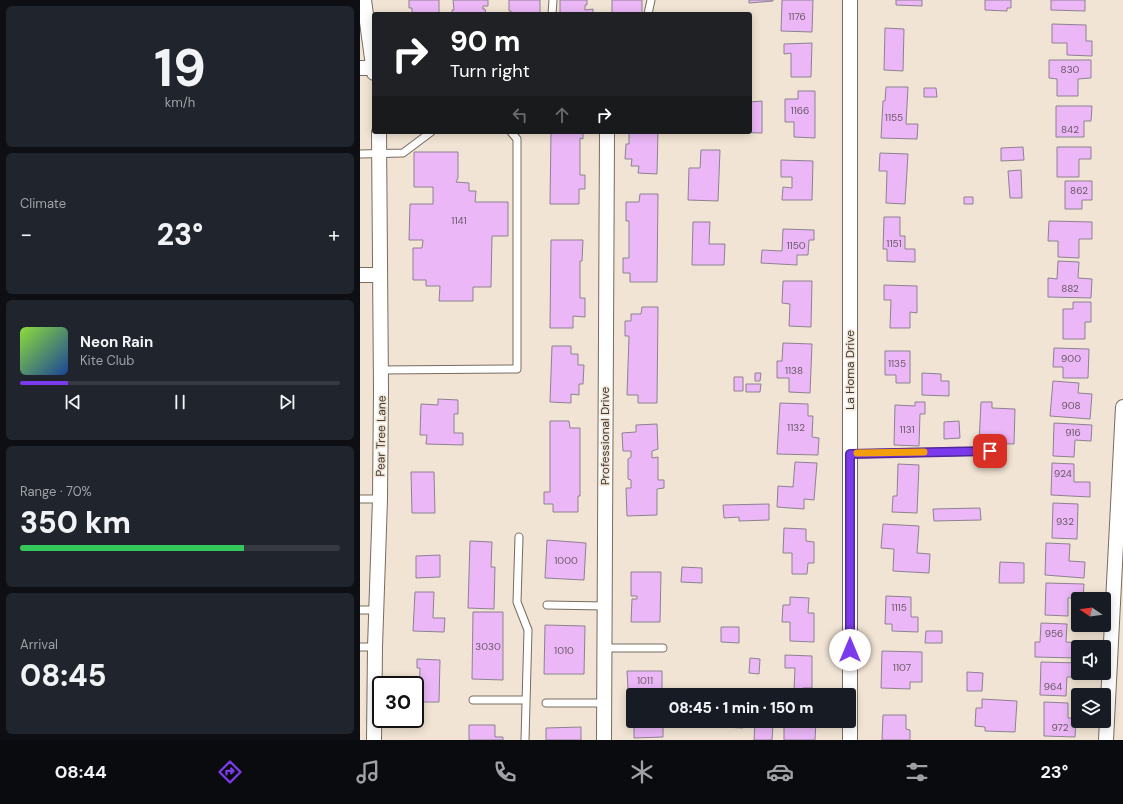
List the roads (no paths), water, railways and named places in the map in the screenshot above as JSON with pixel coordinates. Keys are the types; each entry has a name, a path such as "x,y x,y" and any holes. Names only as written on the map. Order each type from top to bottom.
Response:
{"street":[{"path":"364,0 369,70"},
{"name":"La Homa Drive","path":"850,0 850,740"},
{"name":"Pear Tree Lane","path":"374,740 375,647 380,499 381,370 379,276 379,134"},
{"name":"Professional Drive","path":"604,740 607,134"},
{"path":"360,275 379,276"},
{"path":"1106,740 1123,407"}],"lane":[{"path":"552,0 552,12"},
{"path":"648,12 651,0"},
{"path":"360,154 403,153 428,134"},
{"path":"381,370 517,369 517,139 513,134"},
{"path":"850,454 990,451"},
{"path":"360,499 380,499"},
{"path":"519,537 517,602 528,630 525,740"},
{"path":"547,605 605,606"},
{"path":"360,610 376,610"},
{"path":"360,648 375,647"},
{"path":"605,648 663,648"},
{"path":"473,700 526,700"},
{"path":"546,703 605,703"}]}
